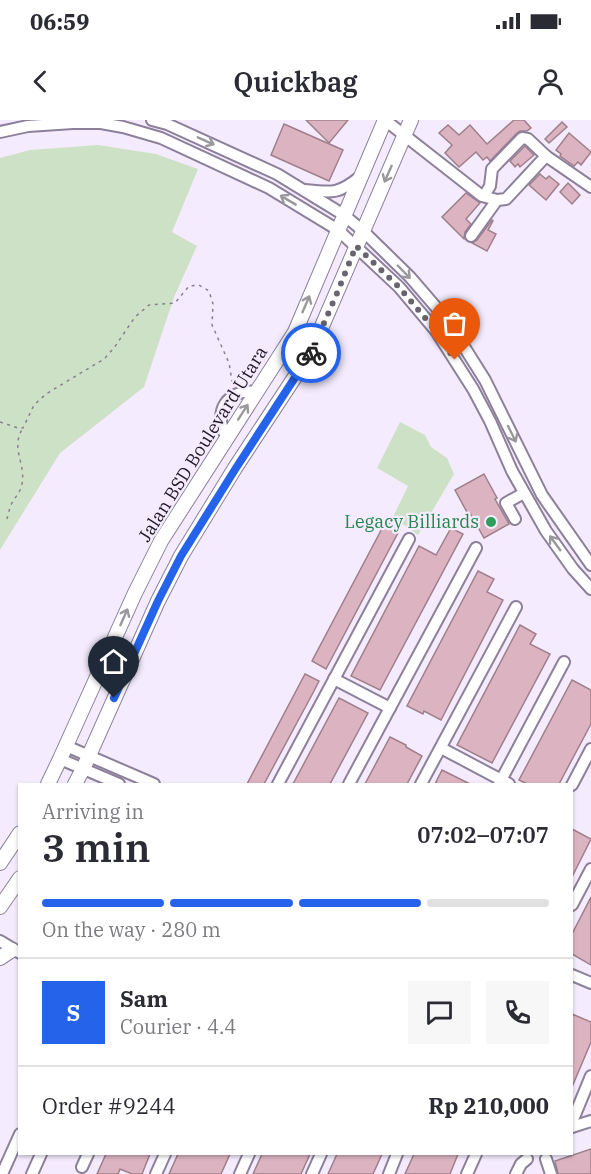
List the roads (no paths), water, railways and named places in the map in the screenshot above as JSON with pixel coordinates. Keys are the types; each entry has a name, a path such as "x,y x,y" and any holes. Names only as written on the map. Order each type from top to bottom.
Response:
{"main road":[{"name":"Jalan BSD Boulevard Utara","path":"48,783 161,541 295,332 385,120"},
{"path":"76,783 158,601 181,556 310,354 411,120"},
{"path":"0,863 18,836"},
{"path":"0,907 18,881"},
{"path":"0,958 16,951"}],"street":[{"path":"152,120 167,124 205,141 276,174 303,190 344,215 410,277 448,321 485,380 542,495 591,565"},
{"path":"385,120 479,195 497,200 506,199 546,156"},
{"path":"0,132 28,126 101,123 161,138 269,188 338,230 399,287 436,331 473,389 512,471 546,531 573,569 591,589"},
{"path":"484,196 490,186 492,169 522,138 528,139 546,156 591,187"},
{"path":"303,190 337,191 361,176"},
{"path":"471,236 497,200"},
{"path":"227,438 222,430 221,421 221,412 225,404 239,392 257,392"},
{"path":"515,519 506,503 524,493"},
{"path":"279,783 409,539"},
{"path":"350,783 476,548"},
{"path":"422,783 516,607"},
{"path":"441,748 503,783 564,662"},
{"path":"334,678 390,708"},
{"path":"573,783 591,749"},
{"path":"63,753 86,763 151,783"},
{"path":"86,763 117,783"},
{"path":"573,903 591,869"},
{"path":"0,941 16,951"},
{"path":"573,975 591,983"},
{"path":"573,1120 591,1076"},
{"path":"573,1127 591,1121"},
{"path":"2,1174 18,1138"},
{"path":"32,1174 41,1155"},
{"path":"82,1167 88,1155"},
{"path":"156,1174 165,1155"},
{"path":"240,1174 249,1155"},
{"path":"312,1174 321,1155"},
{"path":"389,1174 397,1155"},
{"path":"467,1174 476,1155"},
{"path":"516,1174 521,1164 527,1159"},
{"path":"546,1160 551,1174"}],"place":[{"name":"Legacy Billiards","path":"491,522"}]}
